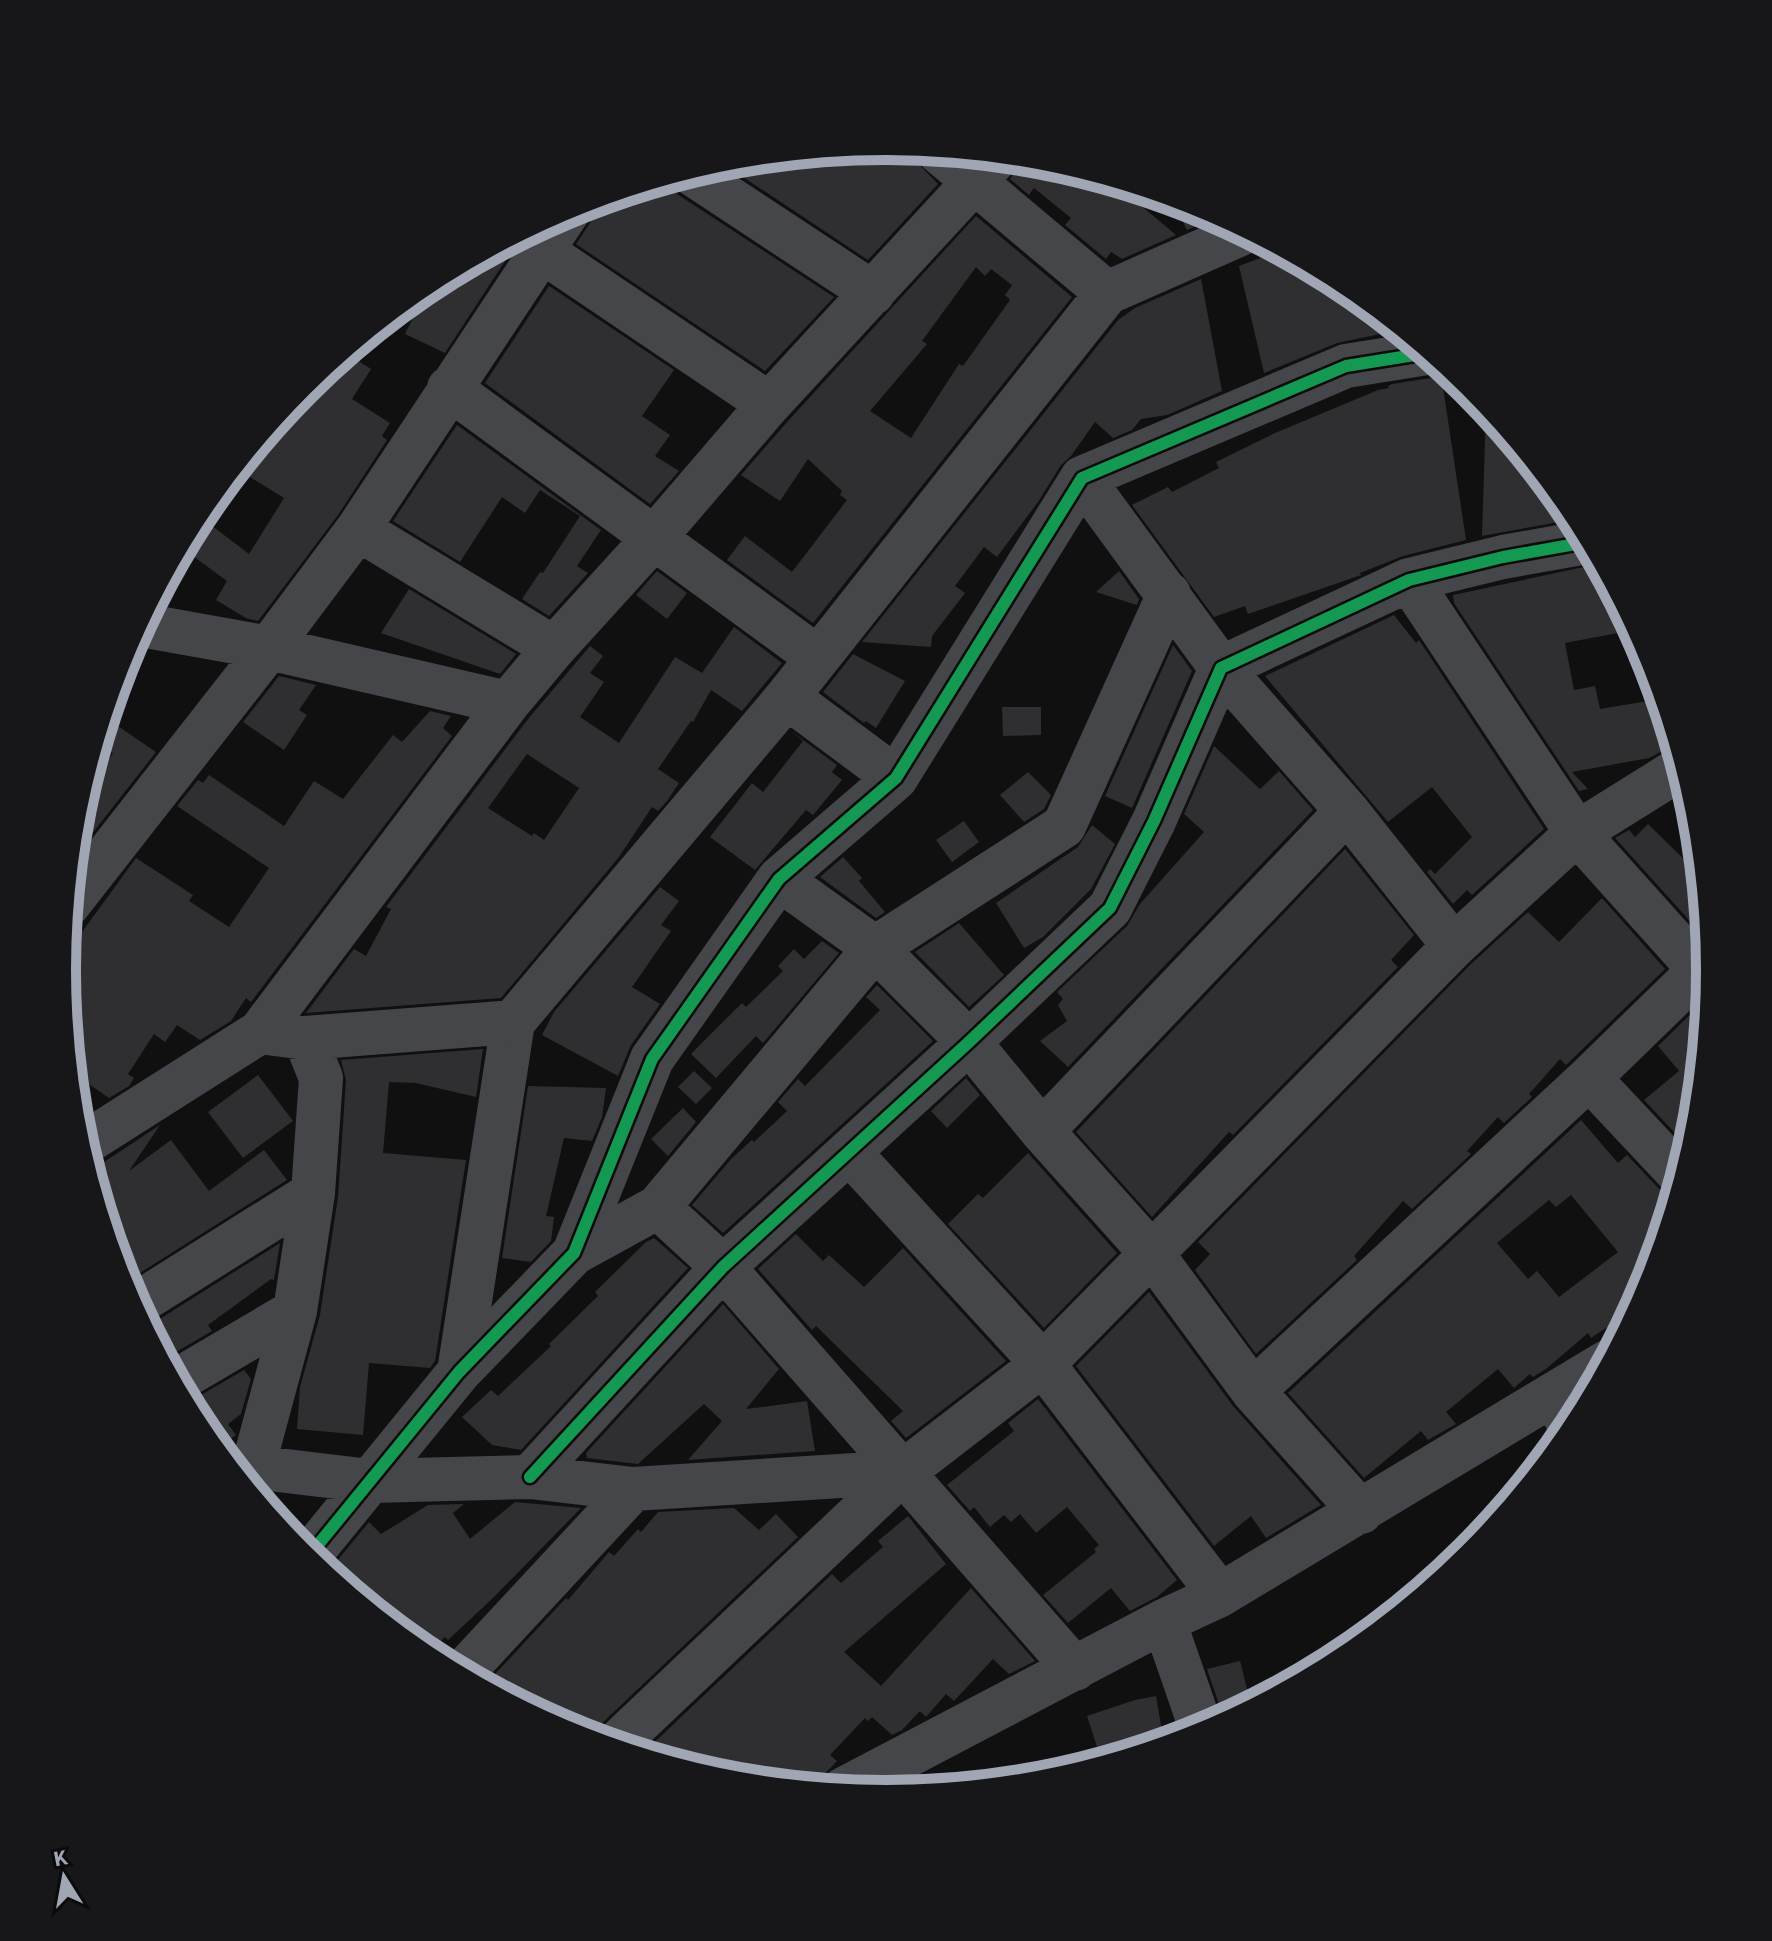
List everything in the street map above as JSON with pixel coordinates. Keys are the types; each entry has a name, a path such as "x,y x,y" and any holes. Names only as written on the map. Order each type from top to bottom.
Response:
{"street":[{"path":"94,1137 260,1032 508,703 554,648 769,404 986,170 1107,293"},
{"path":"704,182 873,293"},
{"path":"81,889 358,529 555,232"},
{"path":"459,1372 513,1022 787,697 1107,293 1231,238"},
{"path":"542,251 769,404"},
{"path":"574,1253 652,1059 779,879 896,778 1082,478 1346,366 1412,355"},
{"path":"449,388 817,657"},
{"path":"1082,478 1221,668 1347,811 1454,946"},
{"path":"358,529 554,648"},
{"path":"530,1477 723,1267 1110,908 1154,821 1221,668 1409,580 1503,557 1574,544"},
{"path":"1409,580 1577,833 1696,964"},
{"path":"317,1546 459,1372 574,1253 658,1207 875,948 1064,826 1169,594"},
{"path":"153,627 269,648 508,703"},
{"path":"787,697 896,778"},
{"path":"623,1737 903,1472 1043,1364 1454,946 1577,833 1671,774"},
{"path":"1042,1131 1347,811"},
{"path":"779,879 875,948 969,1042 1042,1131 1153,1255 1253,1391 1361,1512"},
{"path":"1253,1391 1696,982"},
{"path":"260,1032 305,1038 513,1022"},
{"path":"247,1469 295,1311 313,1193 321,1078 305,1038"},
{"path":"1589,1078 1671,1166"},
{"path":"849,1152 1043,1364 1220,1595"},
{"path":"146,1298 313,1193"},
{"path":"658,1207 723,1267 1075,1669"},
{"path":"185,1376 295,1311"},
{"path":"862,1780 1164,1621 1220,1595 1361,1512 1564,1411"},
{"path":"249,1471 370,1481 530,1477 633,1489 903,1472"},
{"path":"470,1665 633,1489"},
{"path":"1164,1621 1198,1718"}],"building":[{"path":"916,161 938,184 868,260 739,174 833,162"},
{"path":"1015,171 1134,199 1176,235 1122,259 1111,252 1106,259 1065,225 1071,218 1034,188 1029,195 1010,179"},
{"path":"674,189 677,194 834,297 765,371 576,244 593,216"},
{"path":"976,216 1072,297 813,623 727,560 745,536 792,572 847,500 840,495 842,491 808,459 780,501 741,475","holes":["976,267 985,276 991,269 1012,285 1005,295 1010,300 963,366 959,364 911,438 870,411 927,344 922,341"]},
{"path":"1180,216 1200,224 1187,230"},
{"path":"510,254 445,353 405,334 416,311 424,306 428,308 436,297"},
{"path":"1266,256 1336,297 1385,333 1337,343 1264,373 1239,266"},
{"path":"1201,279 1222,391 1167,415 1141,419 1132,430 1113,438 1095,422 997,557 984,547 955,586 965,593 932,636 931,647 862,642 1118,320 1135,308"},
{"path":"549,286 674,370 642,416 670,435 655,456 679,471 650,504 485,383"},
{"path":"356,359 371,369 352,399 390,423 382,436 387,440 338,515 258,621 246,618 216,600 227,581 191,555 210,525 249,554 284,498 245,474 313,398"},
{"path":"1435,376 1442,383 1466,540 1403,556 1361,575 1248,614 1245,606 1214,617 1132,505 1168,487 1172,492 1219,468 1216,462 1275,433 1389,388 1392,384"},
{"path":"457,425 601,530 577,566 588,573 549,616 522,599 580,516 540,490 525,513 502,497 460,562 393,521"},
{"path":"1485,426 1529,477 1559,522 1482,536"},
{"path":"1587,566 1621,632 1565,643 1574,690 1595,686 1600,709 1649,701 1665,750 1649,758 1572,772 1588,789 1579,791 1454,603 1453,595"},
{"path":"657,571 687,593 667,619 636,595"},
{"path":"1119,571 1139,599 1137,605 1096,592"},
{"path":"409,589 516,654 500,674 381,633"},
{"path":"1394,615 1416,643 1419,640 1544,829 1472,895 1467,890 1453,904 1427,872 1430,869 1435,874 1472,837 1432,787 1388,822 1265,676"},
{"path":"734,627 782,663 742,711 711,690 693,722 658,769 679,783 667,801 658,811 652,807 619,857 501,998 306,1013 354,949 366,956 391,909 386,907 528,719 590,646 603,656 590,673 604,682 580,717 619,743 675,657 702,673","holes":["527,754 579,788 544,840 534,833 532,836 488,808"]},
{"path":"1173,645 1192,671 1132,808 1105,796"},
{"path":"853,654 905,681 876,728 866,721 864,723 823,692"},
{"path":"279,676 316,685 299,710 307,715 284,750 243,722"},
{"path":"1002,707 1041,707 1041,735 1003,736"},
{"path":"430,711 451,716 443,728 452,736 251,1002 246,998 231,1021 200,1040 177,1025 165,1042 154,1034 128,1074 134,1078 129,1086 109,1098 86,1082 84,1084 78,1023 77,939 136,858 193,895 189,901 229,927 269,868 177,806 198,780 203,783 209,775 284,826 314,781 343,799 393,735 402,742"},
{"path":"115,724 156,752 87,840 102,769 113,753 107,750"},
{"path":"791,731 837,765 832,772 842,780 813,815 806,810 755,870 710,837 752,783 763,792 803,741"},
{"path":"1214,746 1260,789 1279,771 1313,810 1068,1067 1040,1041 1067,1021 1058,1005 1063,999 1057,992 1127,926 1140,904 1204,832 1184,814"},
{"path":"1028,772 1051,795 1044,809 1024,822 1000,795"},
{"path":"964,821 979,842 952,862 936,840"},
{"path":"1648,824 1689,864 1694,926 1615,838 1629,830 1635,837"},
{"path":"1092,825 1115,844 1091,889 1043,937 1024,948 996,903 1078,847"},
{"path":"1345,849 1414,935 1391,960 1398,967 1233,1135 1229,1132 1152,1217 1076,1132"},
{"path":"843,857 885,912 876,918 820,877"},
{"path":"660,887 679,901 661,925 671,931 632,987 660,1004 631,1045 618,1076 542,1035 554,1012"},
{"path":"1602,898 1665,969 1566,1065 1560,1059 1529,1094 1532,1097 1504,1123 1498,1117 1467,1151 1471,1154 1412,1209 1403,1201 1354,1256 1357,1260 1256,1354 1195,1270 1210,1254 1198,1242 1471,964 1528,912 1559,942"},
{"path":"959,923 1004,975 969,1007 915,952"},
{"path":"822,941 839,953 763,1043 756,1036 716,1078 691,1054 742,1003 746,1007 783,971 778,966 794,949 804,959"},
{"path":"877,985 933,1041 723,1233 692,1205 732,1158 787,1111 778,1102 798,1079 805,1086 880,1010 866,997"},
{"path":"1694,1010 1689,1076 1678,1137 1644,1100 1679,1071 1658,1046"},
{"path":"483,1049 476,1097 416,1083 389,1082 383,1153 466,1160 435,1361 430,1368 369,1363 363,1435 297,1429 300,1387 320,1315 338,1197 346,1080 341,1060"},
{"path":"694,1071 712,1088 696,1104 678,1087"},
{"path":"258,1075 293,1121 243,1158 208,1112"},
{"path":"966,1078 980,1095 947,1128 931,1111"},
{"path":"528,1086 606,1088 602,1117 592,1141 564,1138 546,1216 554,1217 551,1241 531,1262 502,1258"},
{"path":"683,1108 696,1122 668,1156 651,1139"},
{"path":"1581,1120 1618,1163 1627,1155 1664,1194 1653,1231 1613,1326 1591,1338 1588,1333 1546,1369 1533,1377 1530,1374 1514,1388 1498,1369 1446,1412 1456,1424 1428,1440 1421,1431 1364,1478 1288,1393","holes":["1571,1195 1618,1252 1559,1297 1537,1271 1528,1279 1497,1243 1549,1200 1556,1207"]},
{"path":"160,1125 129,1171 171,1140 209,1191 264,1150 287,1180 136,1275 119,1231 100,1164"},
{"path":"1028,1153 1117,1253 1044,1328 948,1224 978,1194 983,1198"},
{"path":"796,1234 823,1261 829,1255 864,1287 903,1248 1006,1361 906,1438 891,1421 903,1411 816,1326 812,1330 758,1269"},
{"path":"654,1238 688,1268 521,1450 492,1445 462,1417 491,1390 498,1396 598,1296 595,1292 646,1242"},
{"path":"280,1243 274,1280 271,1279 208,1325 212,1331 173,1354 156,1321"},
{"path":"1149,1292 1233,1406 1321,1505 1266,1538 1251,1516 1214,1546 1076,1366"},
{"path":"723,1304 779,1369 746,1409 807,1401 815,1451 688,1460 722,1421 704,1404 638,1464 587,1458 586,1453"},
{"path":"244,1370 251,1379 241,1414 228,1424 236,1435 227,1441 198,1397"},
{"path":"1038,1399 1177,1580 1157,1597 1130,1611 1111,1588 1068,1623 1043,1595 1096,1552 1094,1549 1099,1545 1067,1507 1036,1533 1020,1514 1011,1522 1004,1515 990,1527 974,1507 970,1511 947,1485 1014,1431 1008,1423"},
{"path":"515,1502 581,1508 493,1598 448,1640 445,1637 437,1645 393,1613 335,1563 369,1522 381,1534 428,1505 464,1504 453,1513 470,1539"},
{"path":"734,1508 759,1530 776,1514 798,1537 598,1727 492,1678 566,1598 568,1600 609,1552 614,1556 658,1512"},
{"path":"908,1516 946,1564 844,1652 881,1686 971,1588 1035,1661 1009,1674 993,1659 954,1701 946,1694 926,1717 920,1711 902,1730 892,1735 872,1717 868,1721 865,1718 830,1755 837,1761 821,1778 728,1765 651,1745 832,1574 841,1583 883,1547 878,1541"},
{"path":"1240,1661 1248,1695 1220,1708 1207,1669"},
{"path":"1156,1696 1162,1732 1099,1752 1087,1716"}],"cycle path":[{"path":"317,1546 459,1372 574,1253 652,1059 779,879 896,778 1082,478 1346,366 1412,355"},
{"path":"530,1477 723,1267 1110,908 1154,821 1221,668 1409,580 1503,557 1574,544"}]}
